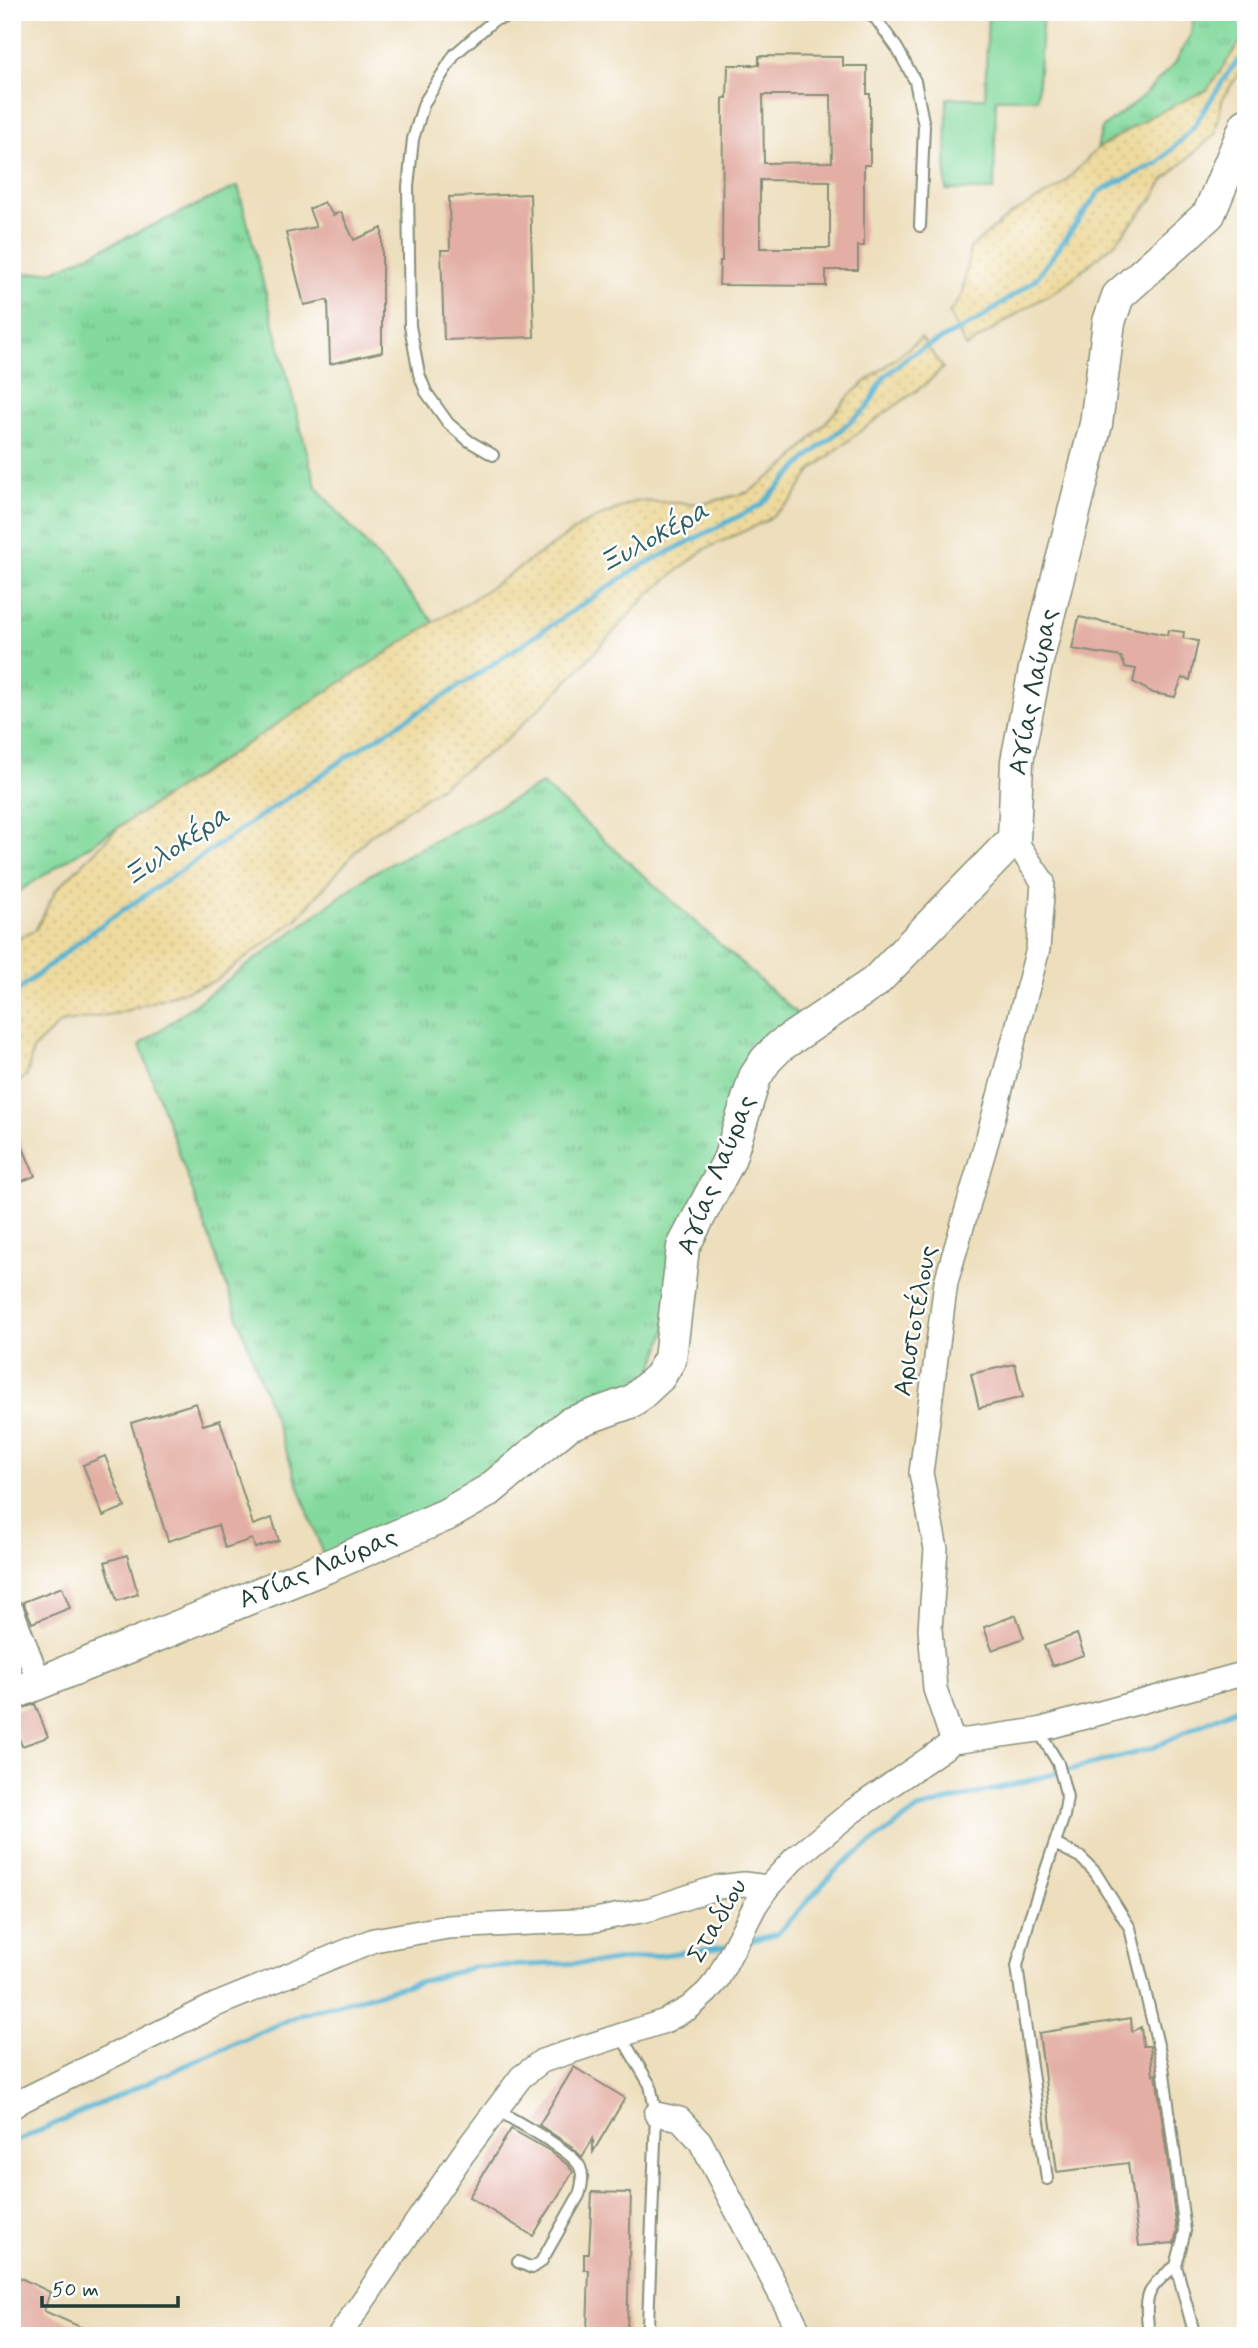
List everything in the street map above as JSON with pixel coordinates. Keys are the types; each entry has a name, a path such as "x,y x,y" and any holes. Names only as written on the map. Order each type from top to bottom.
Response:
{"street":[{"name":"Αγίας Λαύρας","path":"26,1689 326,1567 446,1515 488,1491 569,1424 634,1401 659,1377 670,1359 683,1247 729,1160 755,1077 766,1060 780,1046 875,982 1014,839 1017,761 1035,669 1096,424 1109,322 1118,296 1209,214 1246,125"},
{"name":"Αριστοτέλους","path":"953,1742 935,1689 930,1629 936,1549 920,1473 946,1282 1038,949 1043,882 1014,839"},
{"path":"12,1611 26,1689"},
{"name":"Σταδίου","path":"339,2336 521,2077 534,2065 665,2021 689,2008 717,1980 755,1906 768,1887 794,1859 853,1811 953,1742 1038,1730 1246,1673"},
{"path":"12,2107 213,2006 374,1940 448,1927 595,1920 651,1909 718,1887 744,1884 768,1887"},
{"path":"656,2114 680,2119 700,2141 802,2336"}],"lane":[{"path":"493,455 469,441 448,423 426,392 419,374 410,326 408,187 413,139 424,103 454,54 494,20 526,12"},
{"path":"866,12 876,19 897,48 915,80 924,126 920,226"},
{"path":"1038,1730 1058,1763 1068,1797 1017,1966 1047,2179"},
{"path":"1055,1844 1080,1857 1095,1872 1130,1928 1164,2080 1185,2231 1175,2266 1195,2336"},
{"path":"621,2036 650,2085 656,2114 648,2325 654,2336"},
{"path":"496,2109 566,2153 579,2166 581,2173 582,2188 579,2195 541,2262 532,2268 518,2262"},
{"path":"1149,2336 1146,2304 1155,2281 1175,2266"}],"green space":[{"path":"988,12 1043,12 1037,99 996,99 994,190 946,190 947,98 985,98"},
{"path":"1195,12 1246,12 1246,34 1207,90 1152,116 1097,149 1102,128 1142,97 1175,63 1191,34"},
{"path":"238,186 316,487 434,622 12,896 12,275 54,271"},
{"path":"542,784 804,1020 756,1056 652,1372 482,1480 326,1562 140,1045 369,875"}],"sand":[{"path":"1246,34 1246,64 1223,97 1215,134 1164,180 1152,200 1114,244 1061,288 966,347 949,313 962,295 970,248 1010,215 1061,186 1097,149 1152,116 1207,90"},
{"path":"921,338 943,368 927,383 812,470 792,500 766,521 703,550 648,595 562,687 500,745 368,837 296,920 215,981 119,1013 60,1023 33,1049 27,1076 12,1086 12,942 36,929 56,890 118,828 467,603 587,522 636,501 702,504 749,492 790,462 853,392"}],"building":[{"path":"759,56 843,57 843,66 867,66 867,94 870,94 870,165 864,165 864,246 858,246 858,270 826,270 826,286 719,285 722,261 723,98 727,98 728,65 759,65","holes":["763,95 831,95 832,162 764,163","760,180 830,181 830,248 760,248"]},
{"path":"530,194 534,337 444,340 441,250 450,250 449,197"},
{"path":"324,202 333,215 341,212 354,240 382,228 382,352 330,364 328,300 304,305 286,233 316,227 309,209"},
{"path":"1079,617 1167,635 1168,630 1184,632 1183,638 1198,641 1190,680 1182,678 1175,697 1153,693 1133,682 1136,669 1125,667 1121,657 1072,649"},
{"path":"12,1122 35,1176 12,1185"},
{"path":"1015,1364 1023,1397 979,1408 971,1374"},
{"path":"196,1403 203,1425 220,1420 253,1525 272,1518 279,1541 255,1548 252,1539 225,1548 218,1525 168,1541 131,1423"},
{"path":"105,1456 125,1507 103,1516 83,1465"},
{"path":"127,1555 138,1594 117,1601 105,1562"},
{"path":"62,1587 70,1608 32,1623 23,1602"},
{"path":"1016,1615 1024,1638 992,1650 984,1627"},
{"path":"1077,1634 1084,1655 1052,1666 1044,1646"},
{"path":"35,1704 48,1737 22,1746 12,1721 12,1712"},
{"path":"1131,2018 1132,2031 1141,2027 1143,2046 1150,2046 1153,2075 1156,2074 1177,2231 1174,2243 1139,2246 1128,2163 1057,2172 1039,2033"},
{"path":"574,2067 625,2098 593,2152 593,2139 582,2157 571,2146 539,2125"},
{"path":"511,2129 550,2151 573,2172 533,2236 469,2197"},
{"path":"592,2192 631,2193 627,2332 587,2331 589,2270 584,2270 584,2254 589,2254"},
{"path":"12,2274 50,2292 44,2311 101,2336 12,2336"}],"waterway":[{"name":"Ξυλοκέρα","path":"12,995 94,930 353,753 639,567 761,505 809,456 867,408 884,377 910,355 979,320 1035,280 1100,191 1158,163 1192,129 1228,73 1246,51"},
{"path":"745,1942 777,1934 841,1865 918,1809 1150,1749 1246,1704"},
{"path":"12,2143 301,2014 474,1967 607,1962 725,1947"}]}
